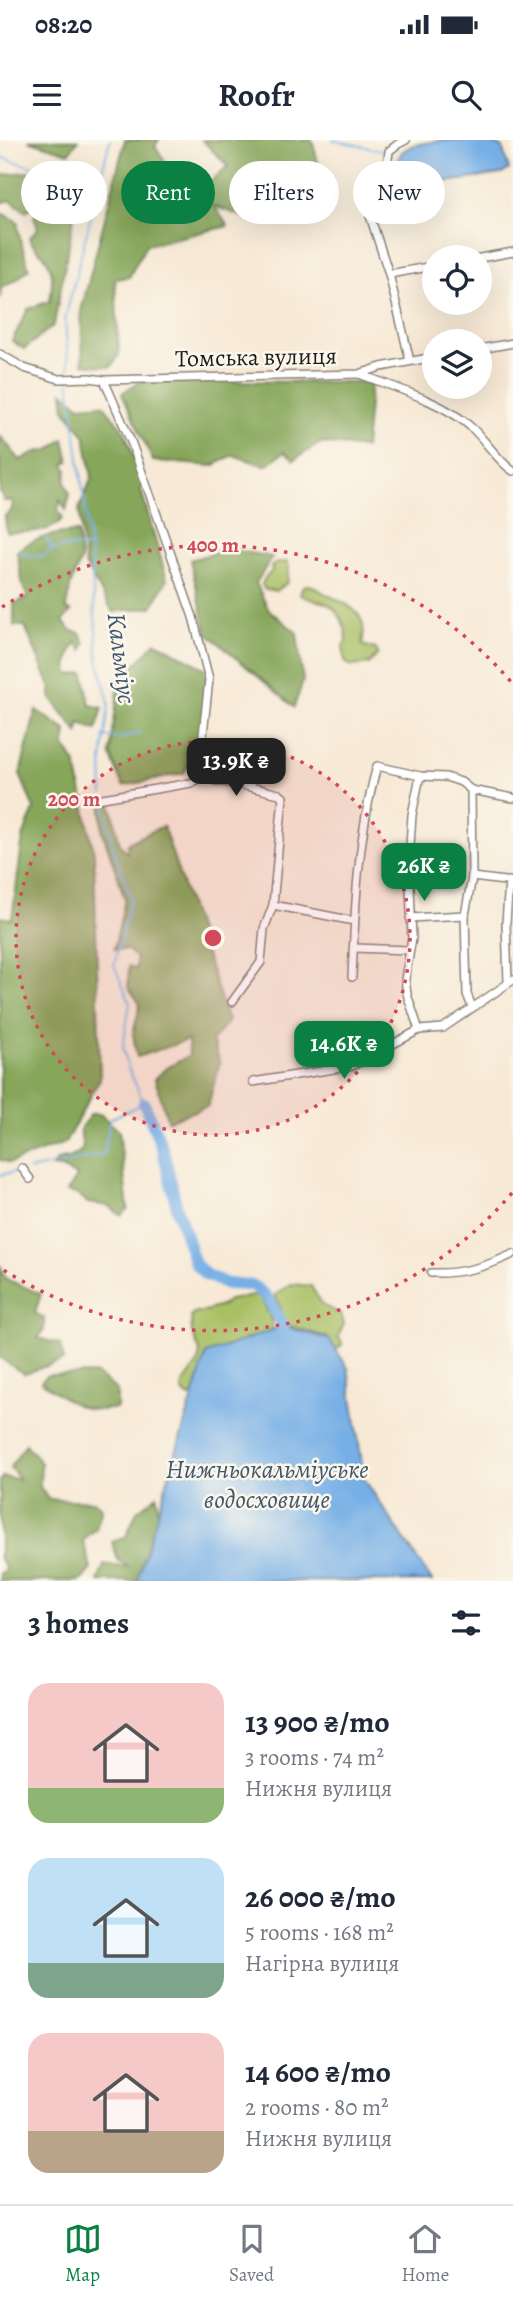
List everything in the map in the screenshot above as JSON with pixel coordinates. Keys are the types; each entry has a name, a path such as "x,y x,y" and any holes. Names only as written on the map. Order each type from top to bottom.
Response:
{"street":[{"path":"406,140 389,151 384,192 370,216 410,361"},
{"path":"492,256 513,252"},
{"path":"388,274 422,268"},
{"path":"492,347 513,344"},
{"name":"Томська вулиця","path":"0,354 23,368 59,379 104,380 359,374 422,359"},
{"path":"359,374 413,394 456,416 471,426 491,452 513,471"},
{"path":"104,380 132,444 187,599 209,679 203,735 204,776"},
{"path":"352,977 358,867 377,766 420,776 446,777 461,782 471,790 513,798"},
{"path":"97,799 191,783 204,776 283,797 273,905 264,929 261,962 232,1002"},
{"path":"419,1030 405,979 412,939 411,838 420,776"},
{"path":"471,790 472,877 465,915 467,994 472,1007"},
{"path":"253,1082 352,1066 419,1030 443,1027 511,981 506,923 511,881 472,877"},
{"path":"273,905 354,921"},
{"path":"410,918 465,915"},
{"path":"354,948 409,950"},
{"path":"22,1168 30,1179"},
{"path":"431,1273 454,1274 474,1270 513,1254"}],"green space":[{"path":"28,140 78,140 69,153"},
{"path":"125,140 159,140 155,146 164,161 121,161 121,224 215,224 215,207 228,226 146,245 129,277 115,279 119,354 111,367 83,364 81,311 103,224 107,224 107,210"},
{"path":"202,140 312,140 318,161 229,161 229,212 215,206 215,178 228,166"},
{"path":"21,173 21,208 11,200 0,203 0,175"},
{"path":"0,213 18,223 29,269 1,288 0,299"},
{"path":"36,224 73,224 54,325 24,349 12,341 28,309 50,301 52,284 47,261 29,238 38,229"},
{"path":"140,381 371,382 365,448 320,443 294,460 284,452 265,466 233,455 213,466 153,461 122,393"},
{"path":"63,392 80,406 103,404 125,432 144,485 141,490 167,580 152,607 113,612 85,565 79,509 92,477 85,436 65,409"},
{"path":"0,436 20,460 36,452 49,450 64,439 69,461 64,464 67,470 65,482 70,494 66,510 60,500 58,510 63,518 52,527 38,531 7,533 5,516 12,509 13,501 4,501 0,492"},
{"path":"78,532 81,559 71,584 66,608 71,611 63,621 70,630 80,633 85,643 82,651 77,642 67,667 70,675 84,673 90,705 103,708 96,730 79,723 78,733 51,698 51,689 25,626 14,626 14,604 29,597 23,587 17,551 46,537"},
{"path":"228,549 272,557 256,583 268,609 297,633 303,681 294,707 207,633 190,560"},
{"path":"287,562 287,583 276,591 264,589 262,584 272,571 271,567 276,563"},
{"path":"308,585 357,612 363,625 362,645 376,649 378,654 369,664 352,666 345,662 343,645 347,641 341,618 329,604 308,599 300,594 303,586"},
{"path":"156,642 212,672 200,741 184,773 123,786 110,754 119,683"},
{"path":"36,710 66,730 65,746 76,764 94,853 100,1079 65,1143 10,1163 0,1160 0,917 12,919 23,837 34,809 20,774"},
{"path":"102,803 111,803 120,844 127,853 128,843 163,826 228,1021 212,1041 220,1062 208,1106 168,1121 155,1079 166,1068 189,1056 188,1040 137,1057 133,1034 140,1004 128,987 129,966 136,969 136,958 128,950 114,949 125,899 102,830"},
{"path":"91,1114 100,1114 119,1131 128,1209 121,1216 109,1206 88,1203 76,1194 67,1192 77,1176 61,1168 52,1167 58,1160 72,1157 83,1149 80,1129"},
{"path":"0,1265 6,1279 41,1294 35,1313 44,1318 44,1330 38,1338 60,1344 64,1360 24,1374 0,1358"},
{"path":"291,1284 311,1286 322,1305 341,1314 344,1324 338,1337 342,1342 341,1347 333,1350 327,1337 287,1325 275,1295"},
{"path":"260,1295 272,1322 273,1338 204,1391 189,1397 182,1391 183,1384 198,1363 200,1351 192,1333 191,1315 221,1306 229,1300"},
{"path":"96,1374 117,1390 117,1408 94,1410 76,1405 41,1382 47,1375"},
{"path":"26,1444 41,1463 40,1487 48,1499 94,1501 102,1508 96,1529 83,1540 91,1569 81,1581 0,1581 0,1573 6,1570 0,1559 0,1483 2,1477 19,1479 10,1467"},
{"path":"157,1495 159,1535 137,1581 98,1581 104,1565 128,1567 118,1560 112,1542 126,1537 137,1511"}],"water":[{"path":"443,140 466,140 495,145 502,147 509,169 502,174 445,182 445,161 398,161 404,151 417,145"},
{"name":"Нижньокальміуське водосховище","path":"283,1326 329,1339 348,1368 364,1479 432,1581 137,1581 206,1354"}],"waterway":[{"name":"Кальміус","path":"69,374 65,319 110,140"},
{"path":"333,140 386,151"},
{"path":"0,157 21,163"},
{"name":"Кальміус","path":"69,380 90,547 98,659 109,703 102,761 103,794"},
{"path":"46,538 52,549"},
{"path":"18,551 31,556 44,556 63,547 90,547"},
{"path":"103,737 125,738 140,732"},
{"name":"Кальміус","path":"29,1170 104,1154 110,1119 144,1103 128,1068 123,1047 130,1003 114,965 131,898 112,844 103,800"},
{"name":"Кальміус","path":"144,1103 163,1150 178,1212 195,1264 206,1275 227,1284 252,1285 267,1297 283,1326 283,1343"},
{"path":"0,1175 20,1171"}]}
